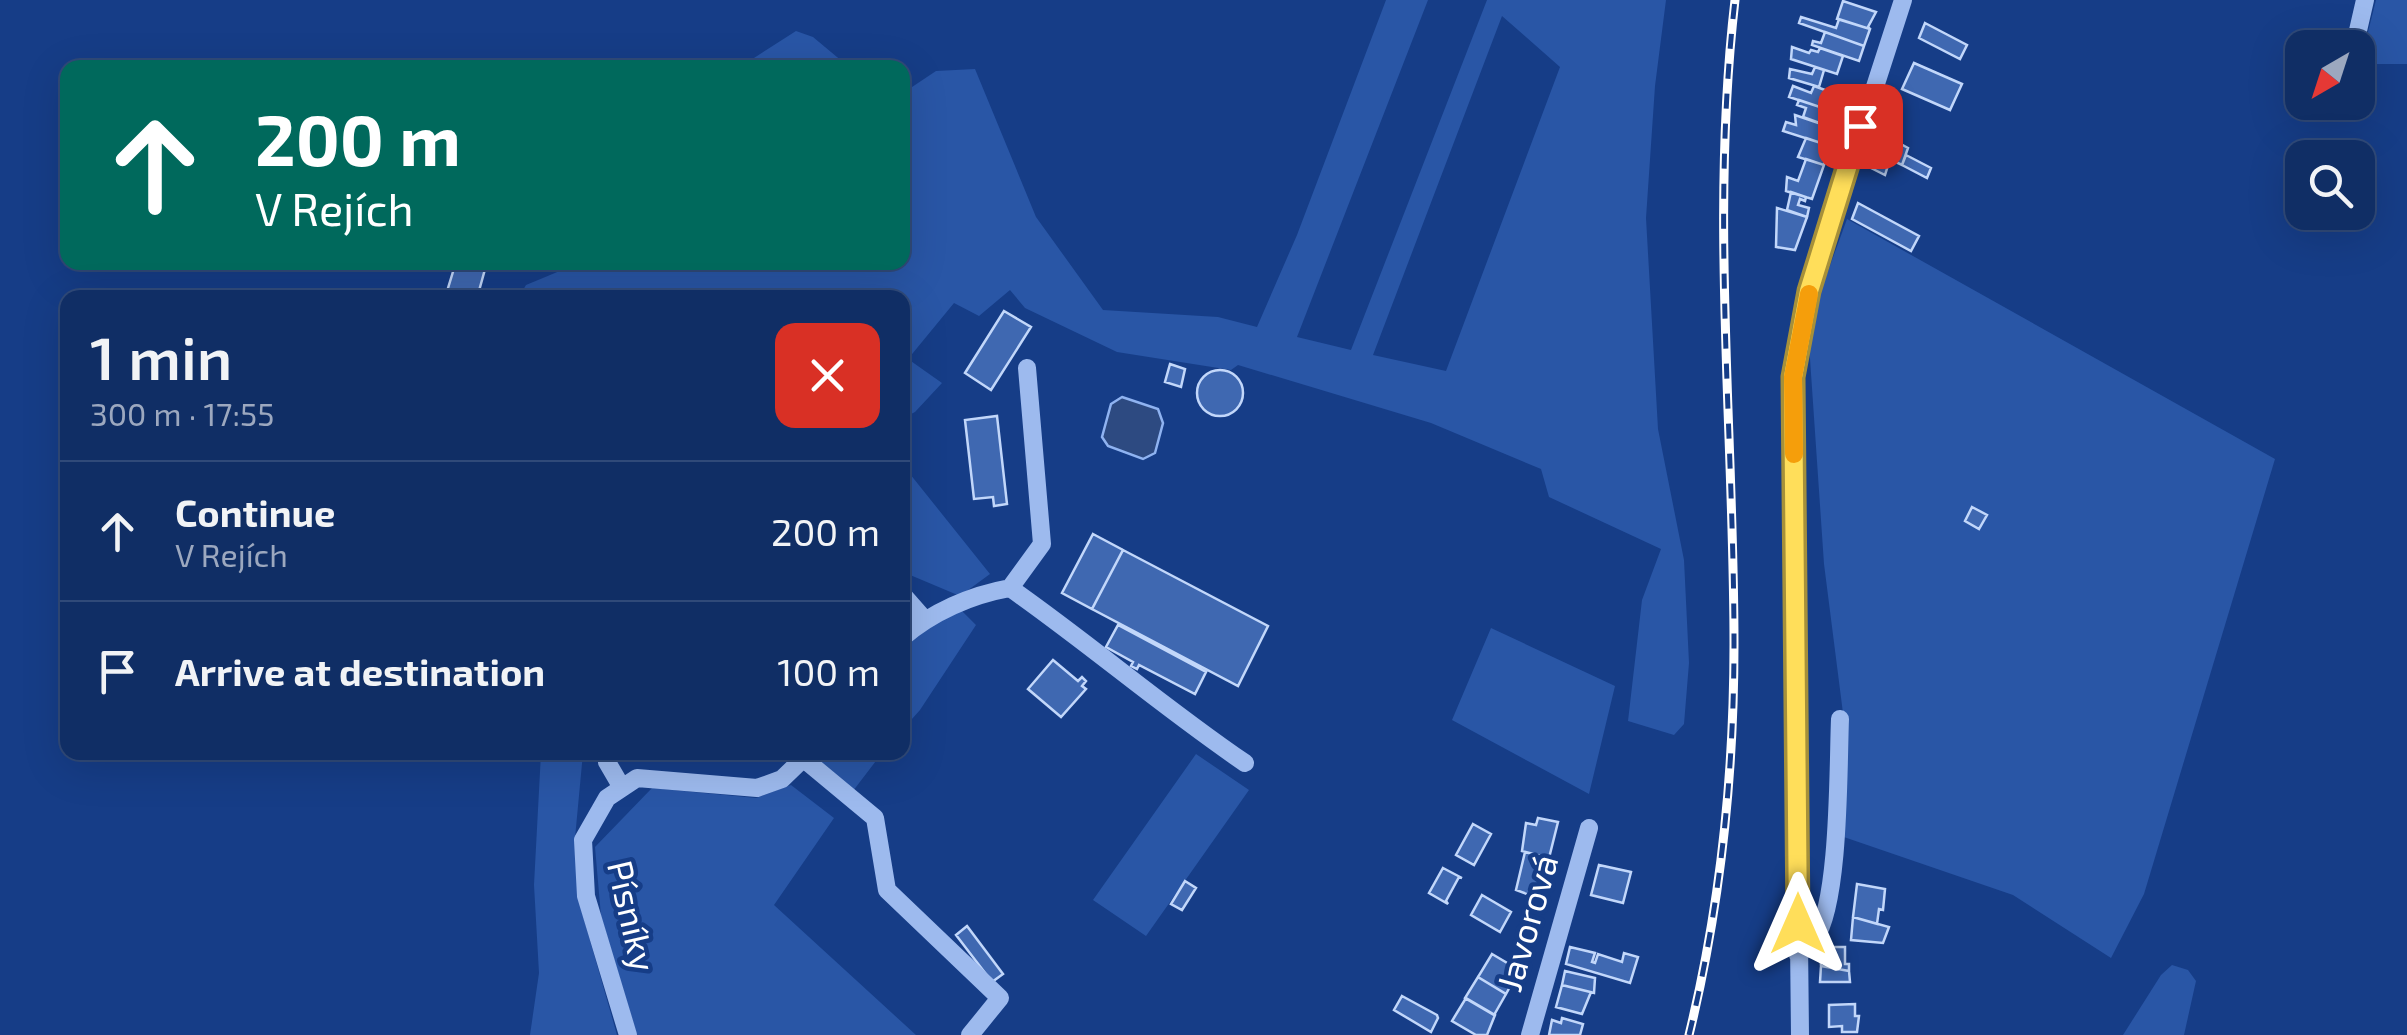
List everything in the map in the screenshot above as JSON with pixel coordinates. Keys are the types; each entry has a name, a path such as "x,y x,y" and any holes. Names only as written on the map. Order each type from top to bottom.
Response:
{"street":[{"path":"1800,1035 1793,377 1809,291 1903,0"},
{"path":"2358,30 2365,0"},
{"path":"910,631 924,619 1014,581 1042,544 1028,368"},
{"path":"1014,581 1189,726 1244,763"},
{"path":"910,603 924,619"},
{"path":"1798,955 1816,936 1826,908 1836,832 1840,719"},
{"path":"606,760 621,786 637,778 756,788 782,779 803,760"},
{"path":"811,760 875,818 887,890 1000,998 970,1035"},
{"name":"Písníky","path":"621,786 607,798 583,840 586,896 628,1035"},
{"name":"Javorová","path":"1530,1035 1589,828"}],"shaded area":[{"path":"1386,0 1428,0 1297,337 1351,350 1487,0 1666,0 1655,86 1646,218 1658,429 1684,560 1689,663 1684,724 1674,735 1628,721 1642,600 1661,549 1549,497 1541,469 1431,423 1238,365 1231,370 1117,352 1025,308 1010,290 979,316 954,303 910,357 910,290 523,290 526,285 562,270 910,270 910,88 936,71 975,69 1036,217 1103,310 1218,317 1257,327 1297,235","holes":["1502,16 1560,67 1446,371 1373,355"]},
{"path":"2376,0 2407,0 2407,64 2375,64 2375,30 2368,30"},
{"path":"796,31 813,37 841,60 751,60"},
{"path":"1847,219 2275,459 2144,894 2111,958 2013,895 1838,835 1844,721 1824,564 1809,344 1816,304"},
{"path":"910,360 942,383 910,414"},
{"path":"1122,397 1158,409 1163,423 1155,453 1143,459 1108,446 1102,437 1111,404"},
{"path":"910,474 990,574 960,596 910,575"},
{"path":"961,610 976,625 910,721 910,642 935,619"},
{"path":"1491,628 1615,686 1589,794 1452,720"},
{"path":"1196,754 1249,790 1146,936 1093,900"},
{"path":"541,760 582,760 575,838 578,898 617,1035 530,1035 539,973 534,885"},
{"path":"817,760 877,760 853,791"},
{"path":"791,785 834,818 774,905 916,1035 637,1035 601,916 595,847 652,788 756,798"},
{"path":"2172,965 2188,970 2196,981 2184,1035 2123,1035 2161,975"}],"building":[{"path":"1843,1 1876,12 1870,29 1837,19"},
{"path":"1801,17 1836,28 1839,19 1870,29 1864,46 1799,23"},
{"path":"1925,23 1967,45 1960,59 1919,38"},
{"path":"1825,32 1864,46 1859,61 1812,45 1813,41 1821,43"},
{"path":"1792,47 1809,53 1820,48 1843,56 1837,74 1791,59"},
{"path":"1914,63 1962,84 1950,110 1902,89"},
{"path":"1815,67 1824,70 1819,87 1789,78 1790,69 1812,74"},
{"path":"1793,86 1811,93 1814,86 1847,98 1841,114 1789,97"},
{"path":"1799,100 1841,114 1836,129 1803,117 1806,108 1797,105"},
{"path":"1795,115 1836,129 1830,146 1783,131 1786,122 1796,125"},
{"path":"1881,133 1908,148 1902,165 1875,152"},
{"path":"1806,138 1830,146 1824,165 1798,157"},
{"path":"1875,152 1890,159 1885,175 1869,167"},
{"path":"1906,155 1931,168 1927,178 1902,165"},
{"path":"1806,159 1824,165 1812,199 1786,191 1787,177 1798,181"},
{"path":"1791,192 1806,197 1798,205 1809,208 1807,217 1787,210"},
{"path":"1858,203 1919,236 1911,251 1852,219"},
{"path":"1777,208 1807,217 1795,250 1776,247"},
{"path":"454,270 485,270 479,290 447,290"},
{"path":"1004,311 1031,327 991,390 965,373"},
{"path":"1170,364 1185,369 1181,387 1165,382"},
{"path":"1220,370 1236,377 1243,393 1236,409 1220,416 1204,409 1197,393 1204,377"},
{"path":"997,416 1007,504 994,506 993,497 974,499 965,420"},
{"path":"1972,507 1987,515 1979,529 1965,521"},
{"path":"1093,534 1123,550 1092,609 1062,593"},
{"path":"1123,550 1268,626 1238,686 1092,609"},
{"path":"1118,625 1206,672 1195,694 1139,665 1137,669 1131,666 1133,662 1106,647"},
{"path":"1053,660 1078,681 1082,677 1086,681 1082,686 1086,689 1061,717 1028,689"},
{"path":"1538,818 1558,822 1549,858 1522,851 1526,823 1536,825"},
{"path":"1473,824 1491,834 1474,865 1456,855"},
{"path":"1525,852 1553,859 1542,885 1546,887 1543,900 1516,890"},
{"path":"1599,865 1631,872 1623,903 1591,895"},
{"path":"1443,868 1462,878 1459,877 1446,901 1448,904 1429,893"},
{"path":"1185,881 1196,888 1182,910 1171,904"},
{"path":"1857,884 1885,889 1877,924 1853,917"},
{"path":"1482,895 1511,912 1500,932 1471,915"},
{"path":"1853,917 1889,927 1883,943 1851,940"},
{"path":"967,926 1003,974 992,982 956,935"},
{"path":"1570,947 1595,953 1595,963 1598,954 1622,962 1624,953 1638,957 1630,983 1566,964"},
{"path":"1820,947 1845,947 1849,971 1821,966"},
{"path":"1492,954 1519,970 1506,994 1478,977"},
{"path":"1821,966 1849,971 1850,982 1820,982"},
{"path":"1565,971 1595,978 1594,993 1562,985"},
{"path":"1478,977 1506,994 1494,1015 1465,998"},
{"path":"1562,985 1591,992 1582,1014 1556,1007"},
{"path":"1402,996 1437,1015 1431,1032 1394,1010"},
{"path":"1466,998 1495,1015 1487,1035 1476,1035 1452,1021"},
{"path":"1855,1004 1855,1016 1859,1016 1857,1032 1842,1032 1842,1026 1829,1027 1829,1005"},
{"path":"1562,1018 1583,1024 1580,1035 1549,1035 1552,1020 1561,1023"}],"railway":[{"path":"1689,1035 1717,890 1731,742 1734,644 1724,161 1735,0"}],"slow traffic":[{"path":"1794,454 1793,377 1809,294"}],"route":[{"path":"1798,924 1793,377 1809,291 1860,126"}]}
